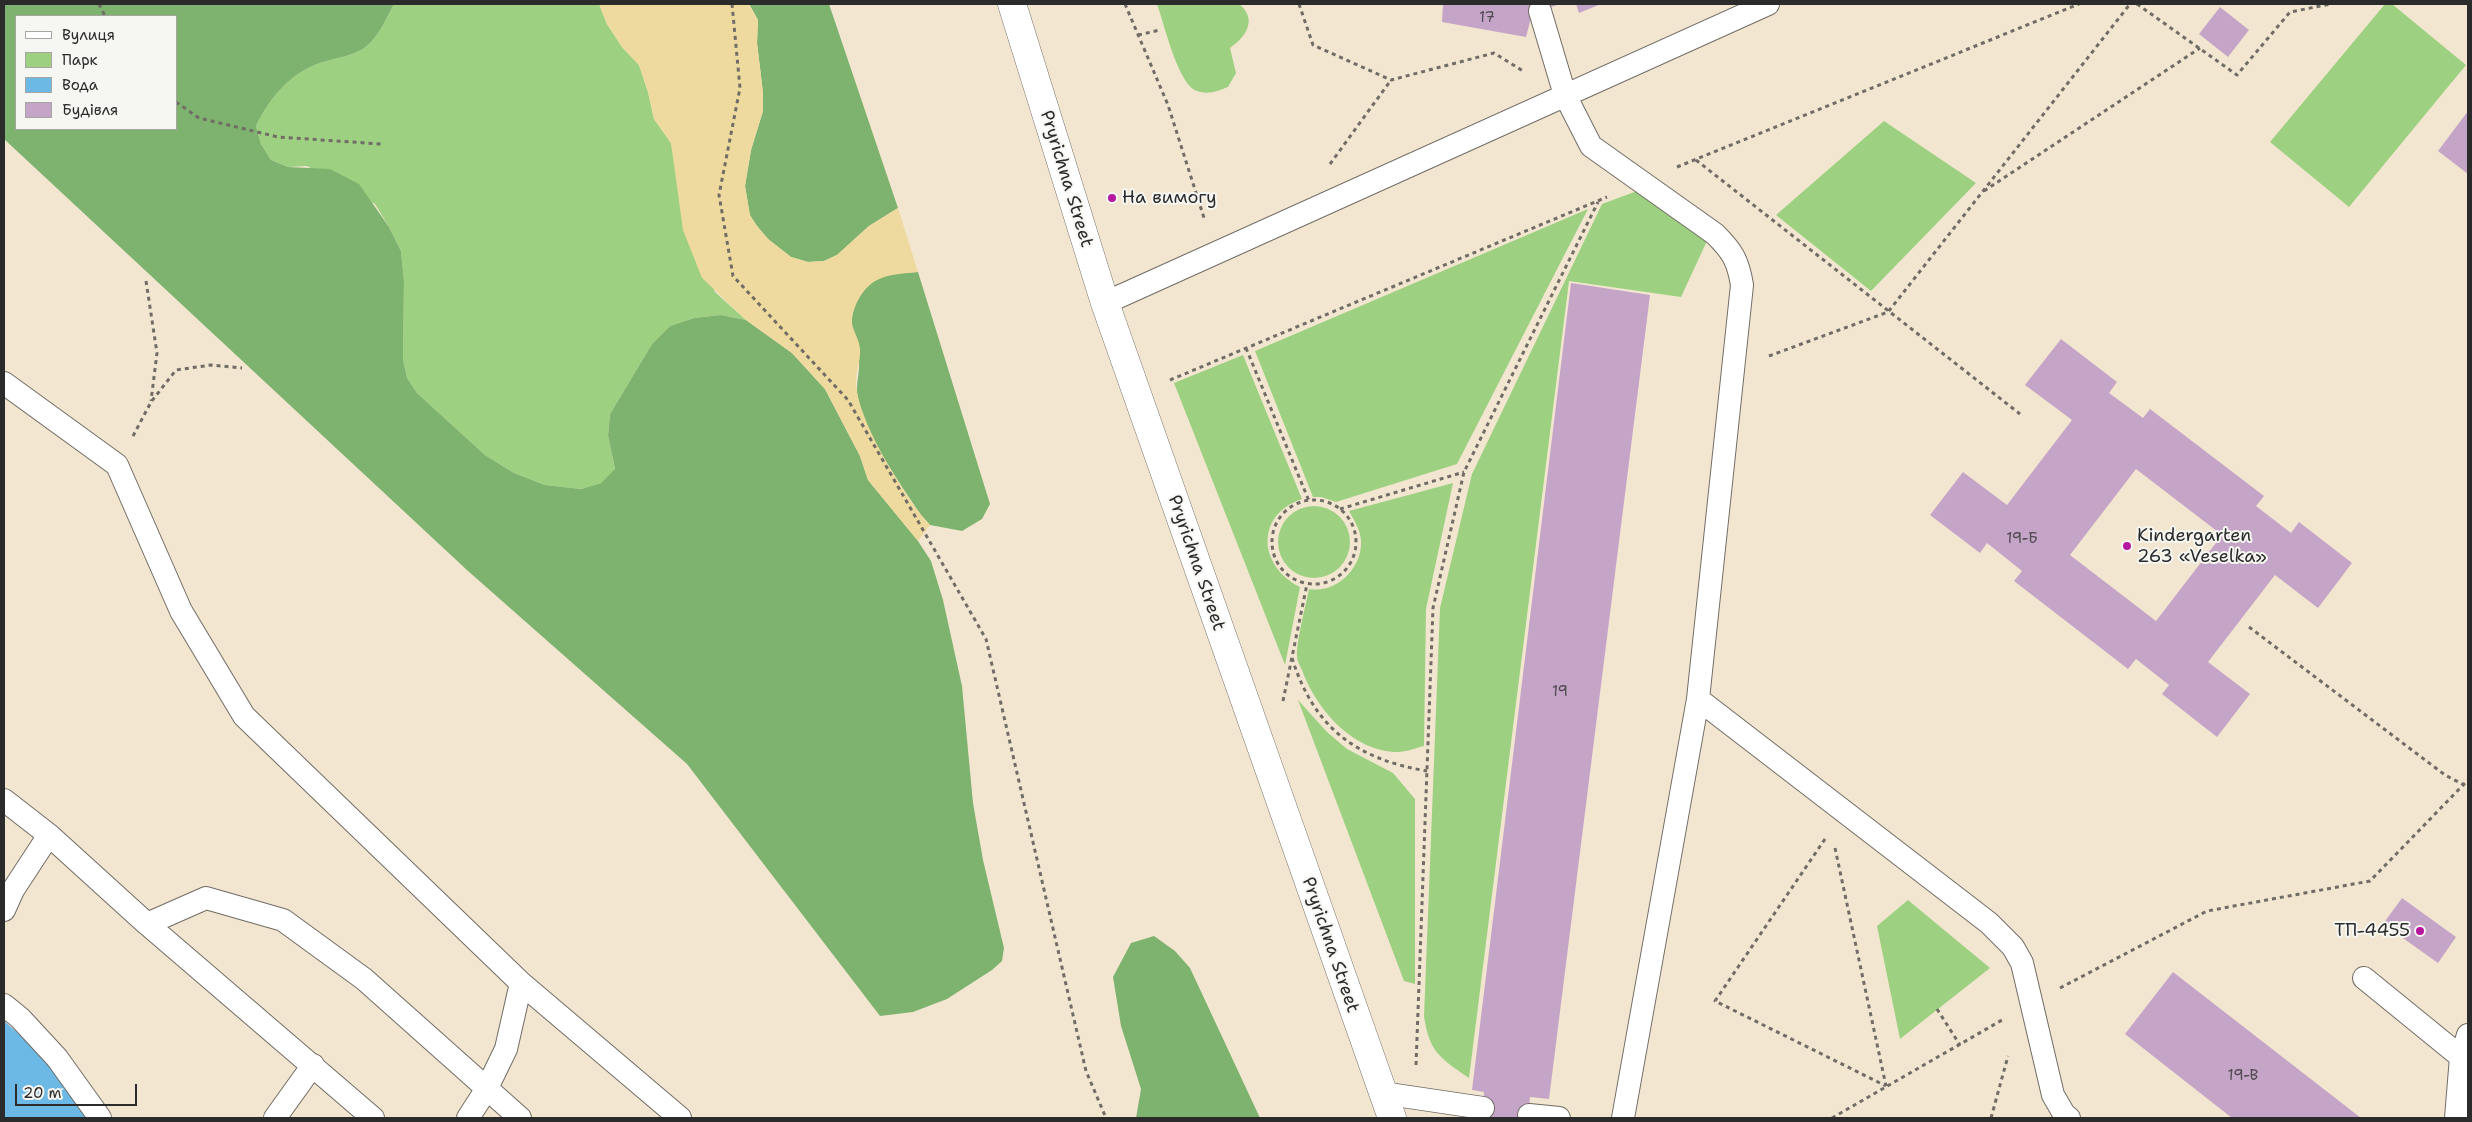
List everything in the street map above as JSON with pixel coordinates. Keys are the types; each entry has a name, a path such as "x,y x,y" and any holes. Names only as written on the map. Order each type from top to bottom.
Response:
{"street":[{"name":"Pryrichna Street","path":"1012,4 1105,303 1392,1118"}],"lane":[{"path":"1105,303 1768,4"},
{"path":"1540,11 1565,95 1591,146 1715,234 1730,249 1739,265 1742,285 1698,699 1623,1118"},
{"path":"4,383 117,465 181,611 244,716 521,983 680,1118"},
{"path":"1698,699 1989,923 2006,939 2022,963 2053,1095 2064,1114 2069,1118"},
{"path":"4,800 50,836 147,924 374,1118"},
{"path":"4,910 13,890 50,836"},
{"path":"147,924 206,898 283,920 364,979 486,1090 520,1118"},
{"path":"2364,978 2461,1057"},
{"path":"468,1118 486,1090 506,1049 521,983"},
{"path":"4,1005 20,1018 57,1058 100,1118"},
{"path":"2456,1118 2463,1090 2461,1057 2468,1035"},
{"path":"275,1118 313,1064"},
{"path":"1382,1093 1482,1108"},
{"path":"1528,1115 1559,1118"}],"path":[{"path":"732,4 740,88 720,196 733,276 848,400 986,639 1086,1071 1106,1118"},
{"path":"1125,4 1168,104 1215,253"},
{"path":"1300,4 1313,45 1391,80 1494,53 1565,95"},
{"path":"1733,369 1888,312 2130,4"},
{"path":"2137,4 2238,75 2290,12 2332,4"},
{"path":"1138,34 1160,30"},
{"path":"1981,193 2200,48"},
{"path":"1328,167 1391,80"},
{"path":"178,103 199,118 278,137 381,144"},
{"path":"1695,160 2020,414"},
{"path":"1416,1069 1433,608 1464,472 1598,200"},
{"path":"146,281 157,353 151,402"},
{"path":"1246,348 1308,501"},
{"path":"117,465 151,402 176,370 211,366 242,368"},
{"path":"1340,509 1464,472"},
{"path":"1308,501 1328,502 1340,509 1350,519 1355,531 1356,544 1353,559 1346,571 1334,579 1321,584 1307,584 1293,579 1282,570 1275,557 1272,544 1274,530 1280,518 1289,508 1308,501"},
{"path":"1283,703 1307,584"},
{"path":"2249,627 2445,775 2466,786"},
{"path":"1292,658 1298,680 1317,713 1351,744 1396,766 1427,771"},
{"path":"1832,1118 2032,1003 2207,911 2370,881 2466,786 2468,780"},
{"path":"1844,811 1715,1001 1886,1087"},
{"path":"1832,830 1886,1087"},
{"path":"1937,1009 1960,1045"},
{"path":"1991,1118 2009,1055"}],"green space":[{"path":"4,4 394,4 379,32 367,46 357,52 309,67 299,73 274,97 256,126 261,144 271,160 288,167 330,169 359,184 389,227 401,251 404,281 403,359 407,378 417,393 485,455 514,473 545,485 581,489 601,483 615,469 608,435 610,414 652,344 670,326 694,318 721,315 746,320 792,353 825,389 860,456 868,480 918,541 931,561 943,600 962,686 973,803 983,860 1004,948 1002,961 992,970 947,999 913,1012 880,1016 687,764 468,571 4,139"},
{"path":"394,4 599,4 607,24 622,47 639,65 654,119 671,143 675,163 715,292 746,320 721,315 694,318 670,326 652,344 610,414 608,434 615,470 601,483 581,489 545,485 514,473 485,455 417,393 407,378 403,359 404,281 401,251 375,204 307,166 288,167 271,160 261,144 256,126 267,106 282,88 309,67 351,54 367,46 379,32"},
{"path":"749,4 829,4 898,208 869,226 837,255 824,261 808,262 791,257 768,239 750,216 745,186 751,150 763,111 763,93 757,43 758,20"},
{"path":"1157,4 1239,4 1245,10 1249,22 1248,28 1241,39 1230,48 1236,73 1228,87 1205,93 1197,91 1190,86 1178,66"},
{"path":"2385,4 2392,4 2466,65 2349,207 2270,142"},
{"path":"1884,121 1976,183 1871,291 1776,215"},
{"path":"1637,191 1707,241 1681,297 1569,281 1469,1078 1450,1065 1438,1053 1429,1038 1424,1016 1440,608 1472,474 1602,204"},
{"path":"1588,209 1457,464 1336,502 1321,497 1313,497 1255,351"},
{"path":"918,272 990,504 982,519 962,531 930,525 921,515 894,475 876,443 858,399 859,361 853,333 852,317 860,295 871,283 884,276"},
{"path":"1243,355 1302,499 1287,507 1276,517 1270,528 1268,541 1270,554 1276,567 1286,578 1300,587 1285,665 1174,383"},
{"path":"1453,483 1426,609 1424,746 1401,752 1382,750 1366,745 1338,726 1308,685 1298,660 1297,650 1309,589 1329,587 1338,583 1353,569 1358,560 1361,540 1349,511"},
{"path":"1314,506 1334,512 1344,522 1350,542 1344,562 1334,572 1314,578 1294,572 1284,562 1278,542 1284,522 1294,512"},
{"path":"1298,700 1327,732 1347,749 1393,773 1415,799 1415,984 1404,981"},
{"path":"1908,900 1990,968 1900,1039 1877,926"},
{"path":"1154,936 1175,951 1190,968 1260,1118 1136,1118 1141,1089 1121,1026 1113,977 1131,943"}],"sand":[{"path":"599,4 749,4 758,20 757,43 763,93 763,111 751,150 745,186 750,215 757,226 768,239 791,257 808,262 824,261 837,255 869,226 898,208 918,272 890,275 875,281 857,302 852,321 860,347 856,384 865,418 896,478 930,525 918,541 868,480 860,456 825,389 792,353 746,320 702,278 683,230 671,143 654,119 639,65 622,47 607,24"}],"water":[{"path":"4,1021 36,1049 67,1088 87,1118 4,1118"}],"building":[{"path":"1443,4 1560,4 1532,14 1526,37 1442,22"},
{"path":"1576,4 1601,4 1579,13"},
{"path":"2220,7 2249,30 2228,57 2199,34"},
{"path":"2468,111 2468,174 2438,151"},
{"path":"1571,283 1650,295 1549,1099 1530,1097 1528,1118 1482,1118 1484,1092 1472,1090"},
{"path":"2061,339 2117,382 2109,393 2143,418 2150,409 2264,496 2256,506 2291,533 2299,522 2352,563 2318,608 2275,575 2208,662 2250,694 2217,737 2162,694 2169,685 2136,659 2128,669 2014,581 2022,571 1987,543 1980,553 1930,515 1963,472 2007,505 2072,420 2025,385","holes":["2136,469 2222,535 2156,621 2070,555"]},
{"name":"ТП-4455","path":"2402,898 2456,937 2438,963 2383,924"},
{"path":"2173,972 2361,1118 2232,1118 2125,1034"}],"place":[{"name":"На вимогу","path":"1112,198"},
{"name":"Kindergarten 263 «Veselka»","path":"2127,546"},
{"name":"ТП-4455","path":"2420,931"}]}
